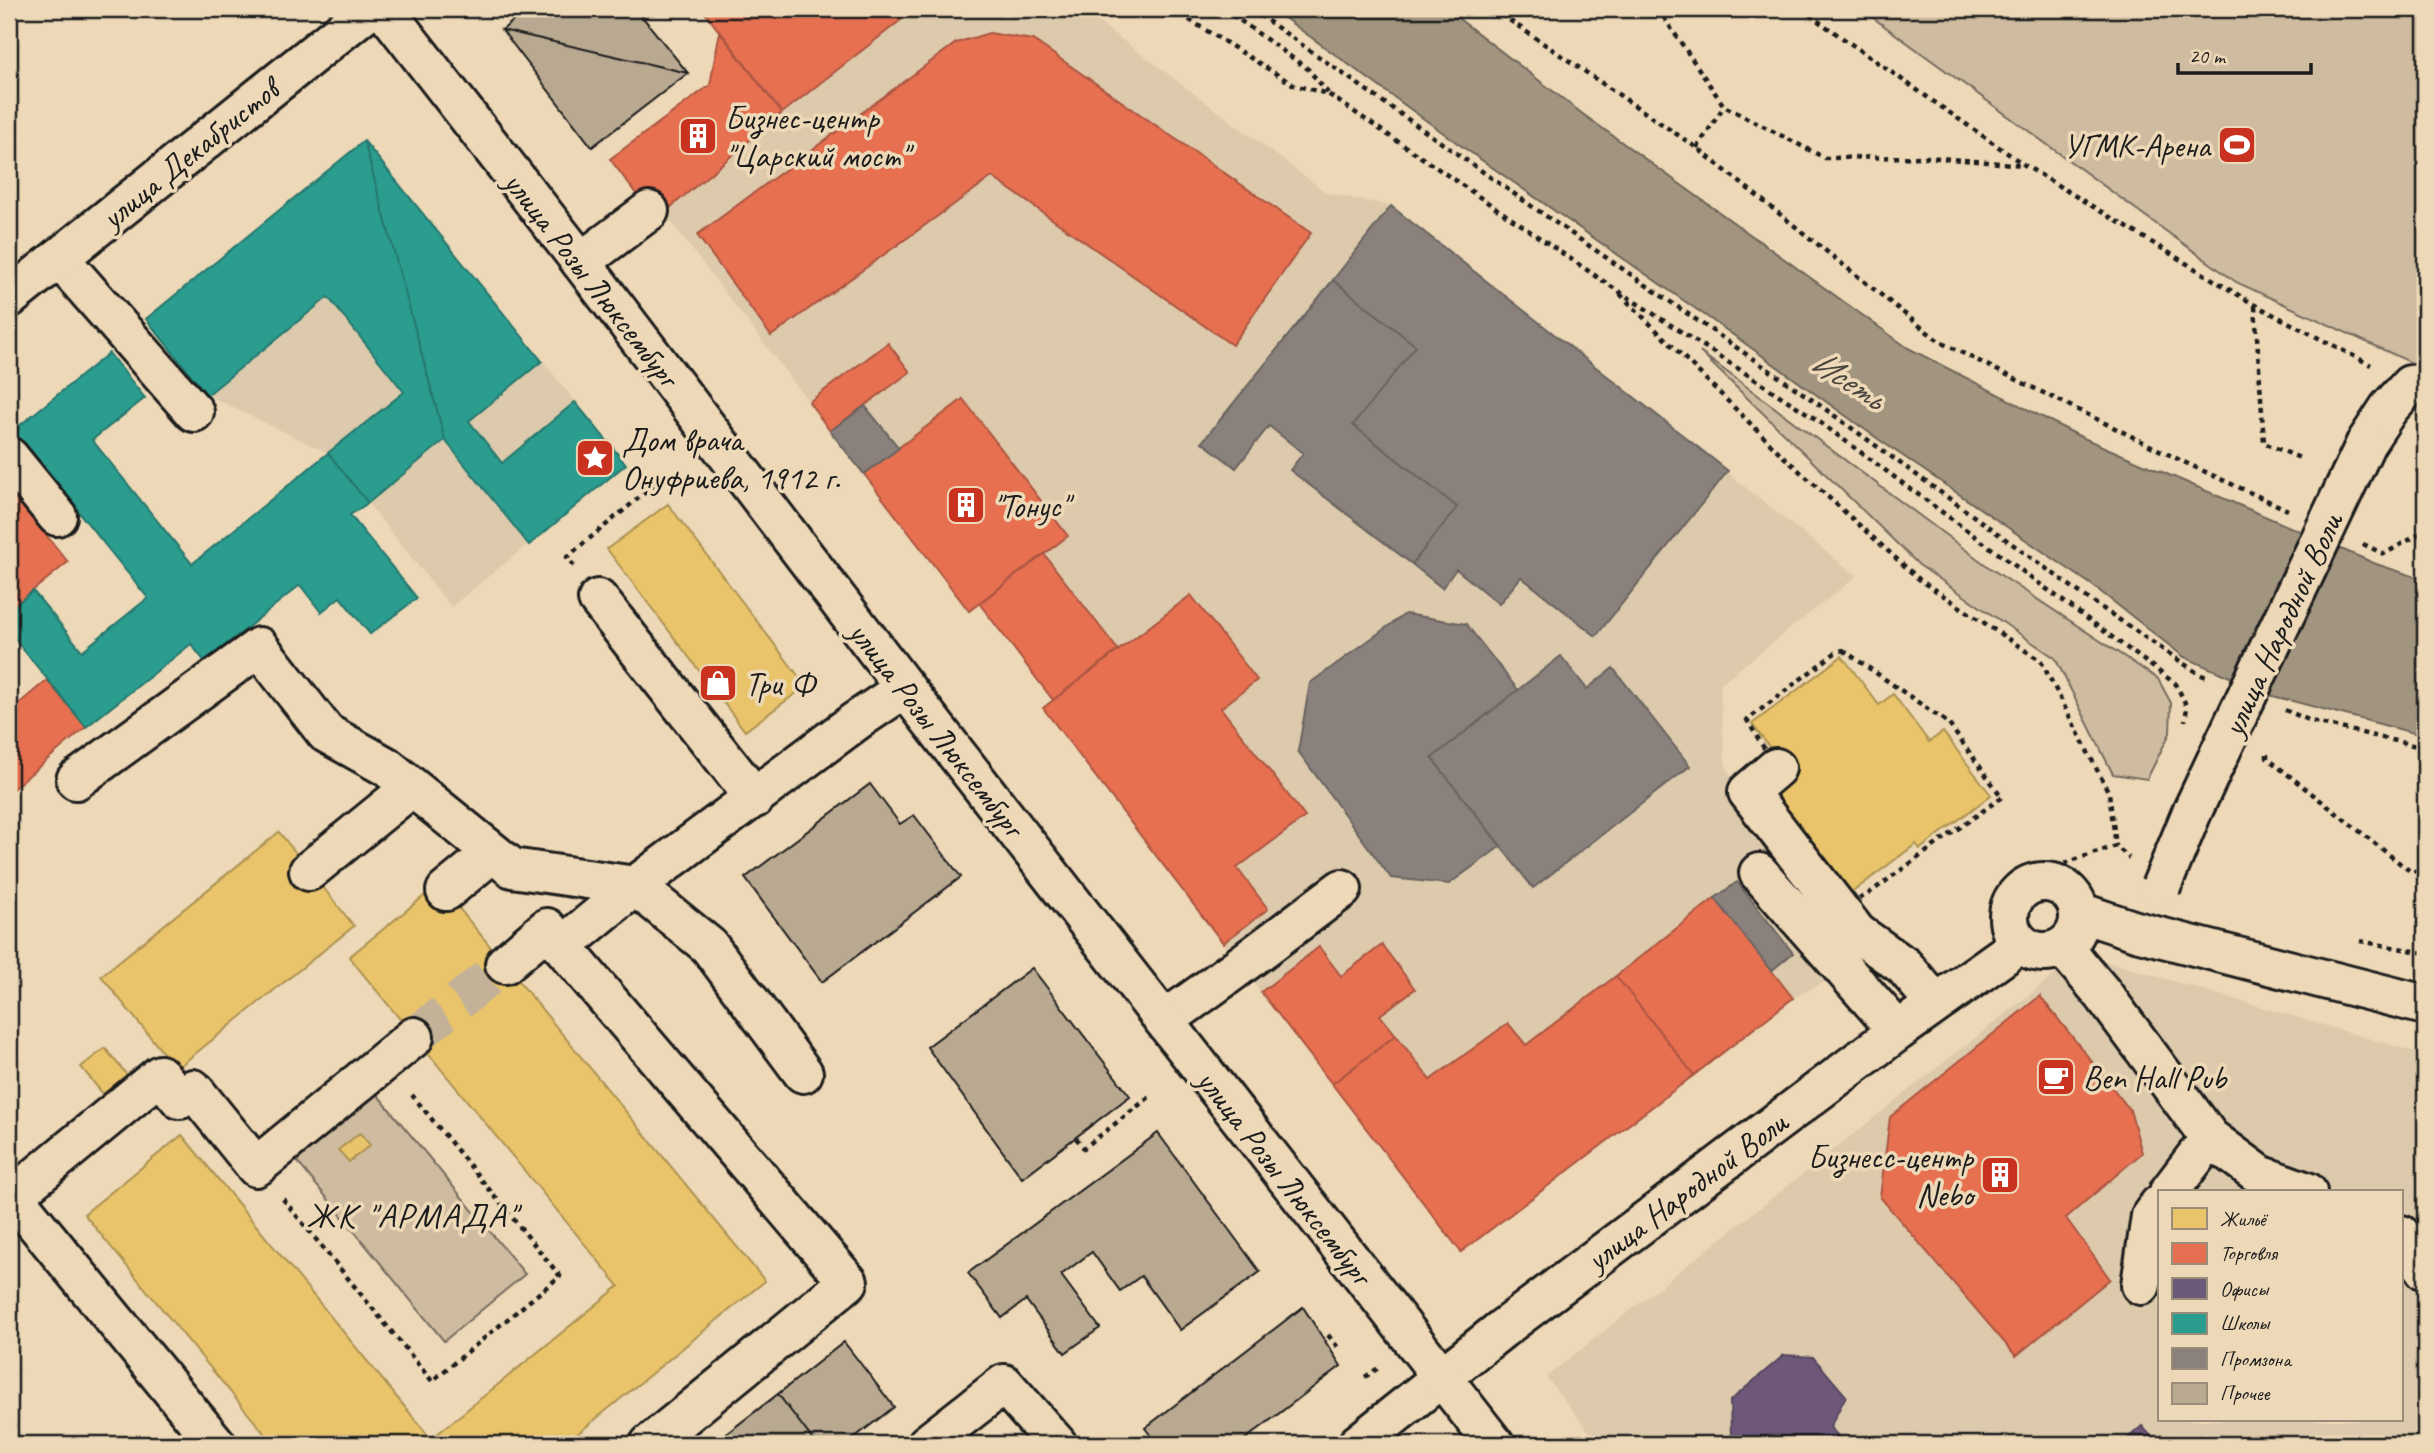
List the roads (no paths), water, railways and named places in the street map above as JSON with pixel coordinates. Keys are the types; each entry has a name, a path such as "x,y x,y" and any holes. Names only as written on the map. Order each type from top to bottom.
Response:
{"main road":[{"name":"улица Декабристов","path":"9,298 369,9"},
{"name":"улица Розы Люксембург","path":"384,9 581,262 905,688 1494,1444"},
{"path":"581,262 649,211"},
{"path":"59,258 194,412"},
{"name":"улица Народной Воли","path":"2161,887 2192,812 2366,443 2389,408 2417,384"},
{"path":"9,457 57,516"},
{"path":"598,599 755,798"},
{"path":"76,780 259,647 326,733 387,767 512,868 635,886 709,946 803,1073"},
{"path":"562,946 635,886 856,721 905,688"},
{"path":"1776,768 1748,792 1857,933 1904,966 1936,1004"},
{"path":"309,871 412,788"},
{"path":"446,891 492,853"},
{"path":"1759,873 1898,1031"},
{"path":"2040,881 2058,884 2073,896 2079,912 2075,934 2063,947 2039,953 2020,944 2008,926 2010,905 2023,887 2040,881"},
{"path":"1164,1020 1222,981 1240,964 1342,889"},
{"path":"2079,912 2136,931 2425,1005"},
{"path":"505,964 547,928 848,1282 650,1444"},
{"name":"улица Народной Воли","path":"1358,1444 1513,1321 1898,1031 2020,944"},
{"path":"2063,947 2103,994 2210,1138 2260,1175 2301,1190"},
{"path":"216,1444 13,1196 160,1075 180,1099 193,1089 256,1167 414,1037"},
{"path":"2171,1190 2210,1138"},
{"path":"2141,1285 2151,1216 2158,1206"},
{"path":"2402,1236 2425,1269"},
{"path":"927,1444 1004,1384 1057,1444"}],"water":[{"name":"Исеть","path":"1272,9 1446,9 1584,115 1908,348 2081,437 2376,564 2425,580 2425,736 2273,696 2184,657 2092,585 1881,441 1460,145"}],"tunnel":[{"path":"414,1037 505,964"}],"place":[{"name":"Бизнес-центр \"Царский мост\"","path":"698,136"},
{"name":"УГМК-Арена","path":"2237,145"},
{"name":"Дом врача Онуфриева, 1912 г.","path":"595,458"},
{"name":"\"Тонус\"","path":"966,505"},
{"name":"Три Ф","path":"718,683"},
{"name":"Ben Hall Pub","path":"2056,1077"},
{"name":"Бизнесс-центр Nebo","path":"2000,1175"}],"district":[{"name":"ЖК \"АРМАДА\"","path":"412,1215"}]}
